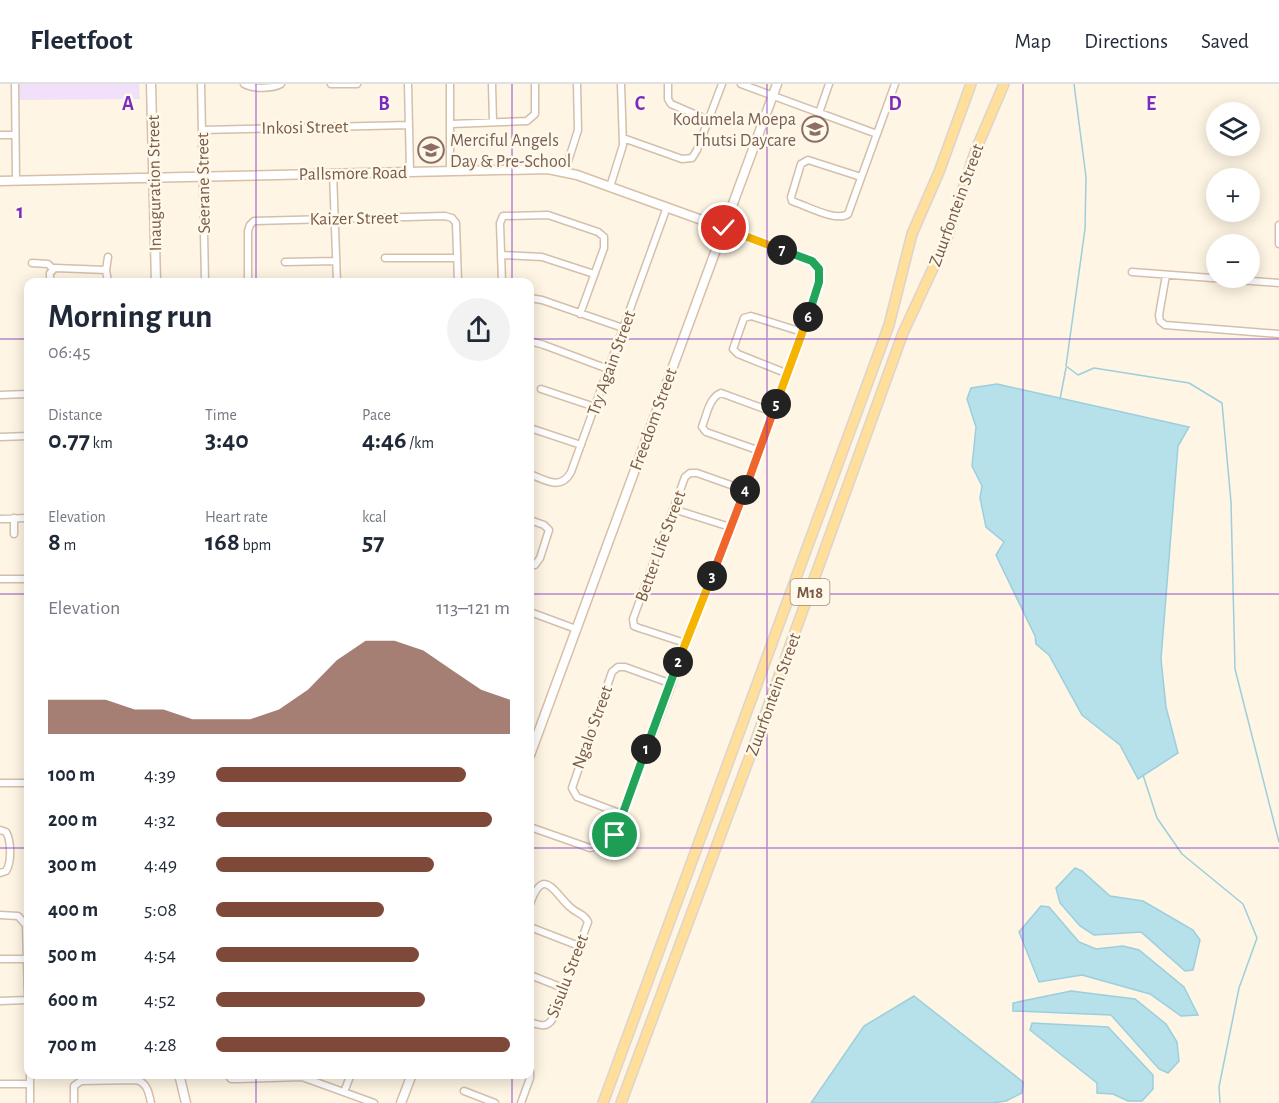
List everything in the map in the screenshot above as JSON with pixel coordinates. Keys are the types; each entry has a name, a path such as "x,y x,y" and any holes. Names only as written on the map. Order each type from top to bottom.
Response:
{"main road":[{"name":"Zuurfontein Street","path":"603,1103 889,325 912,234 939,172 970,84"},
{"name":"Zuurfontein Street","path":"621,1103 753,748 903,333 947,238 971,164 1004,84"}],"street":[{"path":"15,84 16,180"},
{"name":"Inauguration Street","path":"151,84 156,278"},
{"name":"Seerane Street","path":"201,84 205,278"},
{"path":"244,84 253,87 280,85"},
{"path":"331,84 357,84"},
{"path":"408,84 410,171"},
{"path":"450,84 450,170"},
{"path":"492,84 493,122"},
{"path":"451,124 523,122 534,117 535,84"},
{"path":"565,171 578,130 578,84"},
{"path":"610,187 621,153 623,138 621,84"},
{"path":"668,84 668,99 671,104 708,120"},
{"path":"623,138 682,159 692,158 722,84"},
{"path":"741,84 877,134"},
{"name":"Freedom Street","path":"534,744 777,84"},
{"path":"819,113 830,84"},
{"path":"861,177 807,160 800,167 791,197 792,201 836,216 844,217 849,212 895,84"},
{"name":"Inkosi Street","path":"202,130 409,125"},
{"path":"0,135 15,135"},
{"name":"Pallsmore Road","path":"0,181 539,168 565,171 808,259 817,265 820,272 819,282 788,374 685,643 672,684 615,835 594,848 585,847 534,828"},
{"path":"333,173 337,278"},
{"name":"Try Again Street","path":"534,475 555,483 564,482 571,472 667,207"},
{"path":"502,278 502,218 506,215 548,215 598,232 604,237 604,248 580,314"},
{"name":"Kaizer Street","path":"248,278 248,231 252,223 261,220 449,217 454,219 456,224 458,278"},
{"path":"1279,225 1279,244"},
{"path":"502,255 542,257 594,274"},
{"path":"107,278 108,257"},
{"path":"385,258 458,258"},
{"path":"285,262 336,261"},
{"path":"32,263 46,264 53,269 106,270"},
{"path":"50,278 53,269"},
{"path":"1132,272 1279,283"},
{"path":"1166,274 1160,315 1160,321 1165,325 1279,334"},
{"path":"534,299 623,328"},
{"path":"788,374 738,354 733,349 734,342 744,318 751,316 802,332"},
{"path":"534,342 608,369"},
{"path":"541,389 595,407"},
{"path":"760,451 706,432 702,427 703,424 714,397 721,393 773,412"},
{"path":"0,394 24,394"},
{"path":"534,429 581,446"},
{"path":"0,436 24,436"},
{"name":"Better Life Street","path":"685,643 634,626 633,622 685,477 690,473 697,473 745,490"},
{"path":"673,509 730,527"},
{"path":"14,518 14,534"},
{"path":"0,519 24,518"},
{"path":"534,521 544,525 549,530 540,558 534,565"},
{"path":"0,579 24,579"},
{"path":"534,613 576,629"},
{"name":"Ngalo Street","path":"622,814 577,797 572,788 612,672 618,667 625,668 672,684"},
{"path":"0,783 24,783"},
{"path":"0,830 9,836 10,865 6,871 0,873"},
{"name":"Sisulu Street","path":"534,891 539,886 548,885 558,891 568,905 584,915 587,920 551,1022 544,1026 534,1023"},
{"path":"0,915 16,915 24,921"},
{"path":"534,929 579,946"},
{"path":"0,959 24,959"},
{"path":"534,977 563,988"},
{"path":"0,1001 24,999"},
{"path":"30,1079 30,1103"},
{"path":"179,1079 186,1103"},
{"path":"233,1079 258,1079"},
{"path":"308,1079 375,1103"},
{"path":"344,1092 349,1079"},
{"path":"401,1103 410,1079"},
{"path":"521,1103 530,1079"},
{"path":"74,1103 74,1086 81,1081 136,1080 145,1085 151,1103"},
{"path":"0,1084 30,1084"},
{"path":"464,1091 495,1103"}],"shaded area":[{"path":"19,84 139,84 140,99 19,100"}],"water":[{"path":"997,384 1189,427 1178,446 1161,659 1166,707 1178,753 1138,779 1120,745 1082,715 1049,655 1036,644 1035,636 996,555 1004,542 986,527 980,498 982,486 972,466 976,427 967,399 971,388"},
{"path":"1075,868 1082,871 1110,896 1143,901 1193,930 1200,940 1193,970 1185,971 1141,932 1094,935 1080,926 1060,903 1056,888"},
{"path":"1041,906 1049,907 1079,942 1096,949 1123,946 1139,950 1184,987 1198,1015 1181,1016 1150,994 1082,975 1039,982 1019,932"},
{"path":"1071,991 1135,999 1166,1024 1177,1042 1179,1061 1168,1073 1159,1069 1111,1015 1013,1011 1013,1003"},
{"path":"914,996 1023,1082 1022,1093 1006,1101 992,1103 811,1103 864,1026"},
{"path":"1032,1023 1108,1027 1153,1075 1153,1089 1142,1101 1128,1101 1113,1094 1097,1093 1097,1083 1030,1030"}],"waterway":[{"path":"1074,84 1086,177 1085,229 1066,366 1078,375 1094,368 1189,383 1222,403 1231,502 1235,669 1279,842"},
{"path":"1060,399 1066,368"},
{"path":"1143,775 1157,818 1182,854 1243,904 1257,938 1239,988 1219,1087 1220,1103"}],"place":[{"name":"Kodumela Moepa Thutsi Daycare","path":"815,129"},
{"name":"Merciful Angels Day & Pre-School","path":"431,150"}],"route":[{"path":"615,835 672,684 685,643 760,451 820,277 819,269 812,261 724,228"}]}
